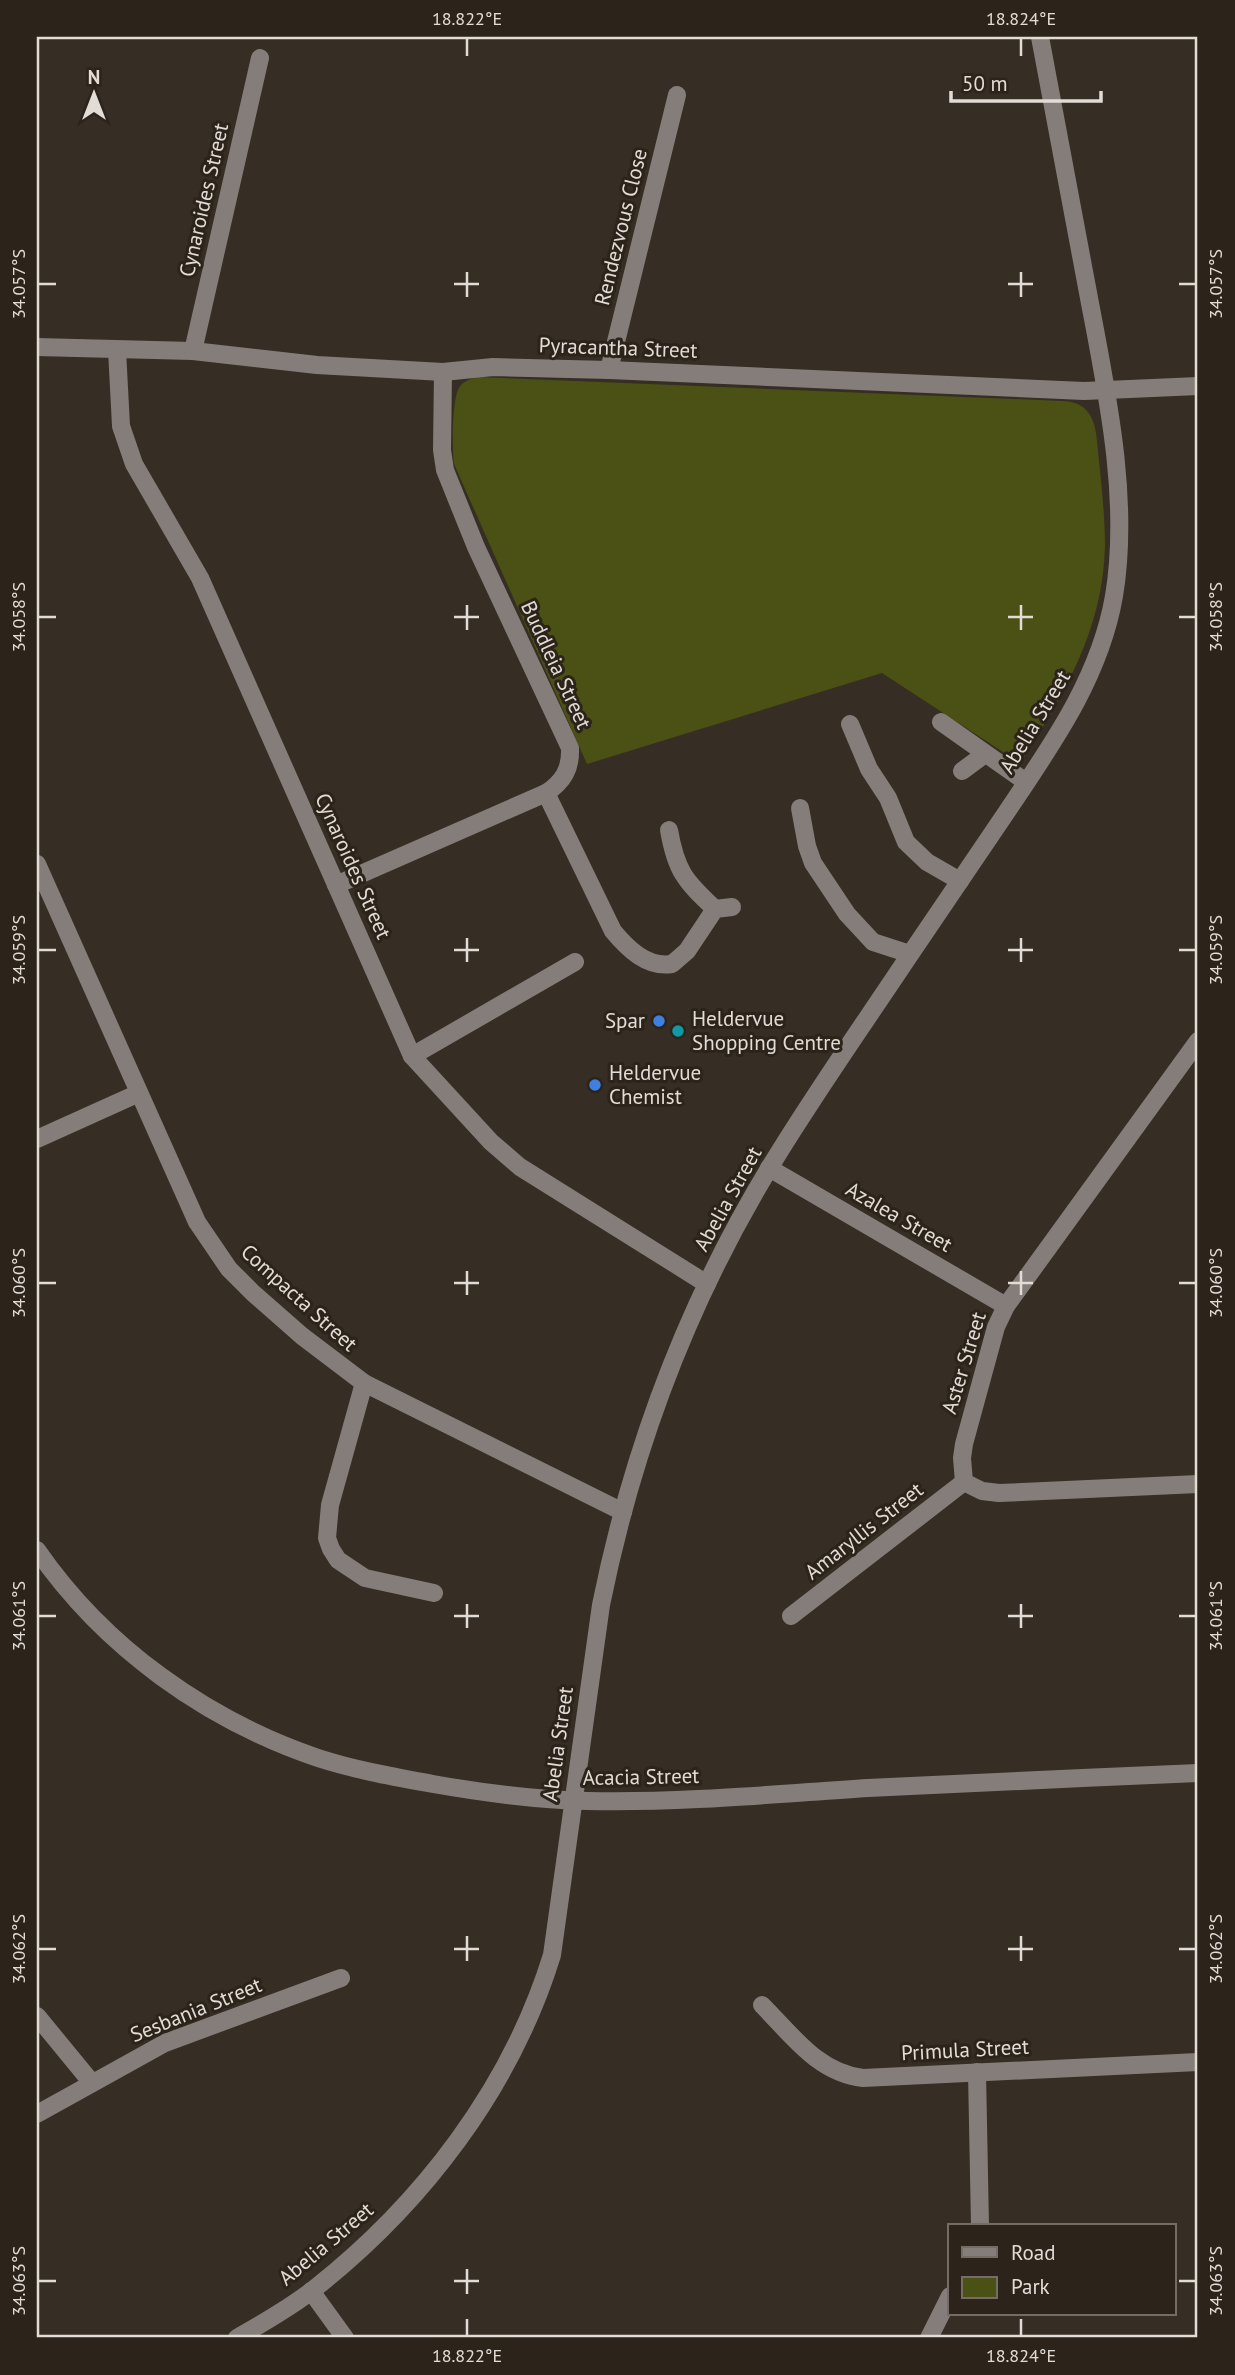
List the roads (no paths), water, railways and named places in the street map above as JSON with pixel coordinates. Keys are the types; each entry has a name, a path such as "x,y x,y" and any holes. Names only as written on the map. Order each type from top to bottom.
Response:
{"street":[{"name":"Abelia Street","path":"237,2338 312,2291 369,2242 421,2187 473,2119 527,2021 552,1955 559,1917 601,1605 623,1512 649,1425 684,1336 707,1284 769,1168 1026,782 1082,693 1101,650 1114,595 1118,554 1118,495 1107,390 1040,37"},
{"name":"Cynaroides Street","path":"193,351 260,58"},
{"name":"Rendezvous Close","path":"609,370 677,95"},
{"name":"Pyracantha Street","path":"37,347 193,351 317,365 443,372 494,367 1107,390 1198,386"},
{"name":"Cynaroides Street","path":"117,350 121,426 134,464 200,578 412,1056 491,1142 520,1167 707,1284"},
{"name":"Buddleia Street","path":"336,885 546,793 557,786 567,771 570,748 476,547 445,470 442,450 443,372"},
{"path":"941,722 1026,782"},
{"path":"850,724 869,769 888,798 906,842 927,862 960,881"},
{"path":"962,771 985,754"},
{"path":"546,793 613,931 640,957 654,964 664,965 679,960 723,908 685,880 677,865 669,830"},
{"path":"800,808 813,863 848,914 873,942 910,954"},
{"name":"Compacta Street","path":"37,864 197,1222 229,1269 302,1336 364,1383 623,1512"},
{"path":"412,1056 575,962"},
{"name":"Aster Street","path":"964,1482 964,1444 996,1327 1006,1306 1198,1041"},
{"path":"37,1139 139,1093"},
{"name":"Azalea Street","path":"769,1168 1006,1306"},
{"path":"364,1383 330,1505 327,1538 338,1560 365,1577 434,1593"},
{"path":"964,1482 982,1491 999,1493 1198,1484"},
{"name":"Amaryllis Street","path":"791,1616 964,1482"},
{"name":"Acacia Street","path":"37,1550 77,1602 132,1653 204,1706 262,1735 319,1758 388,1775 472,1791 573,1801 677,1800 1198,1773"},
{"name":"Sesbania Street","path":"37,2114 165,2043 341,1978"},
{"name":"Primula Street","path":"762,2005 814,2057 846,2076 863,2078 1198,2062"},
{"path":"37,2017 92,2083"},
{"path":"977,2072 980,2224"},
{"path":"312,2291 345,2338"},
{"path":"929,2338 948,2300"}],"place":[{"name":"Spar","path":"659,1021"},
{"name":"Heldervue Shopping Centre","path":"678,1031"},
{"name":"Heldervue Chemist","path":"595,1085"}]}
